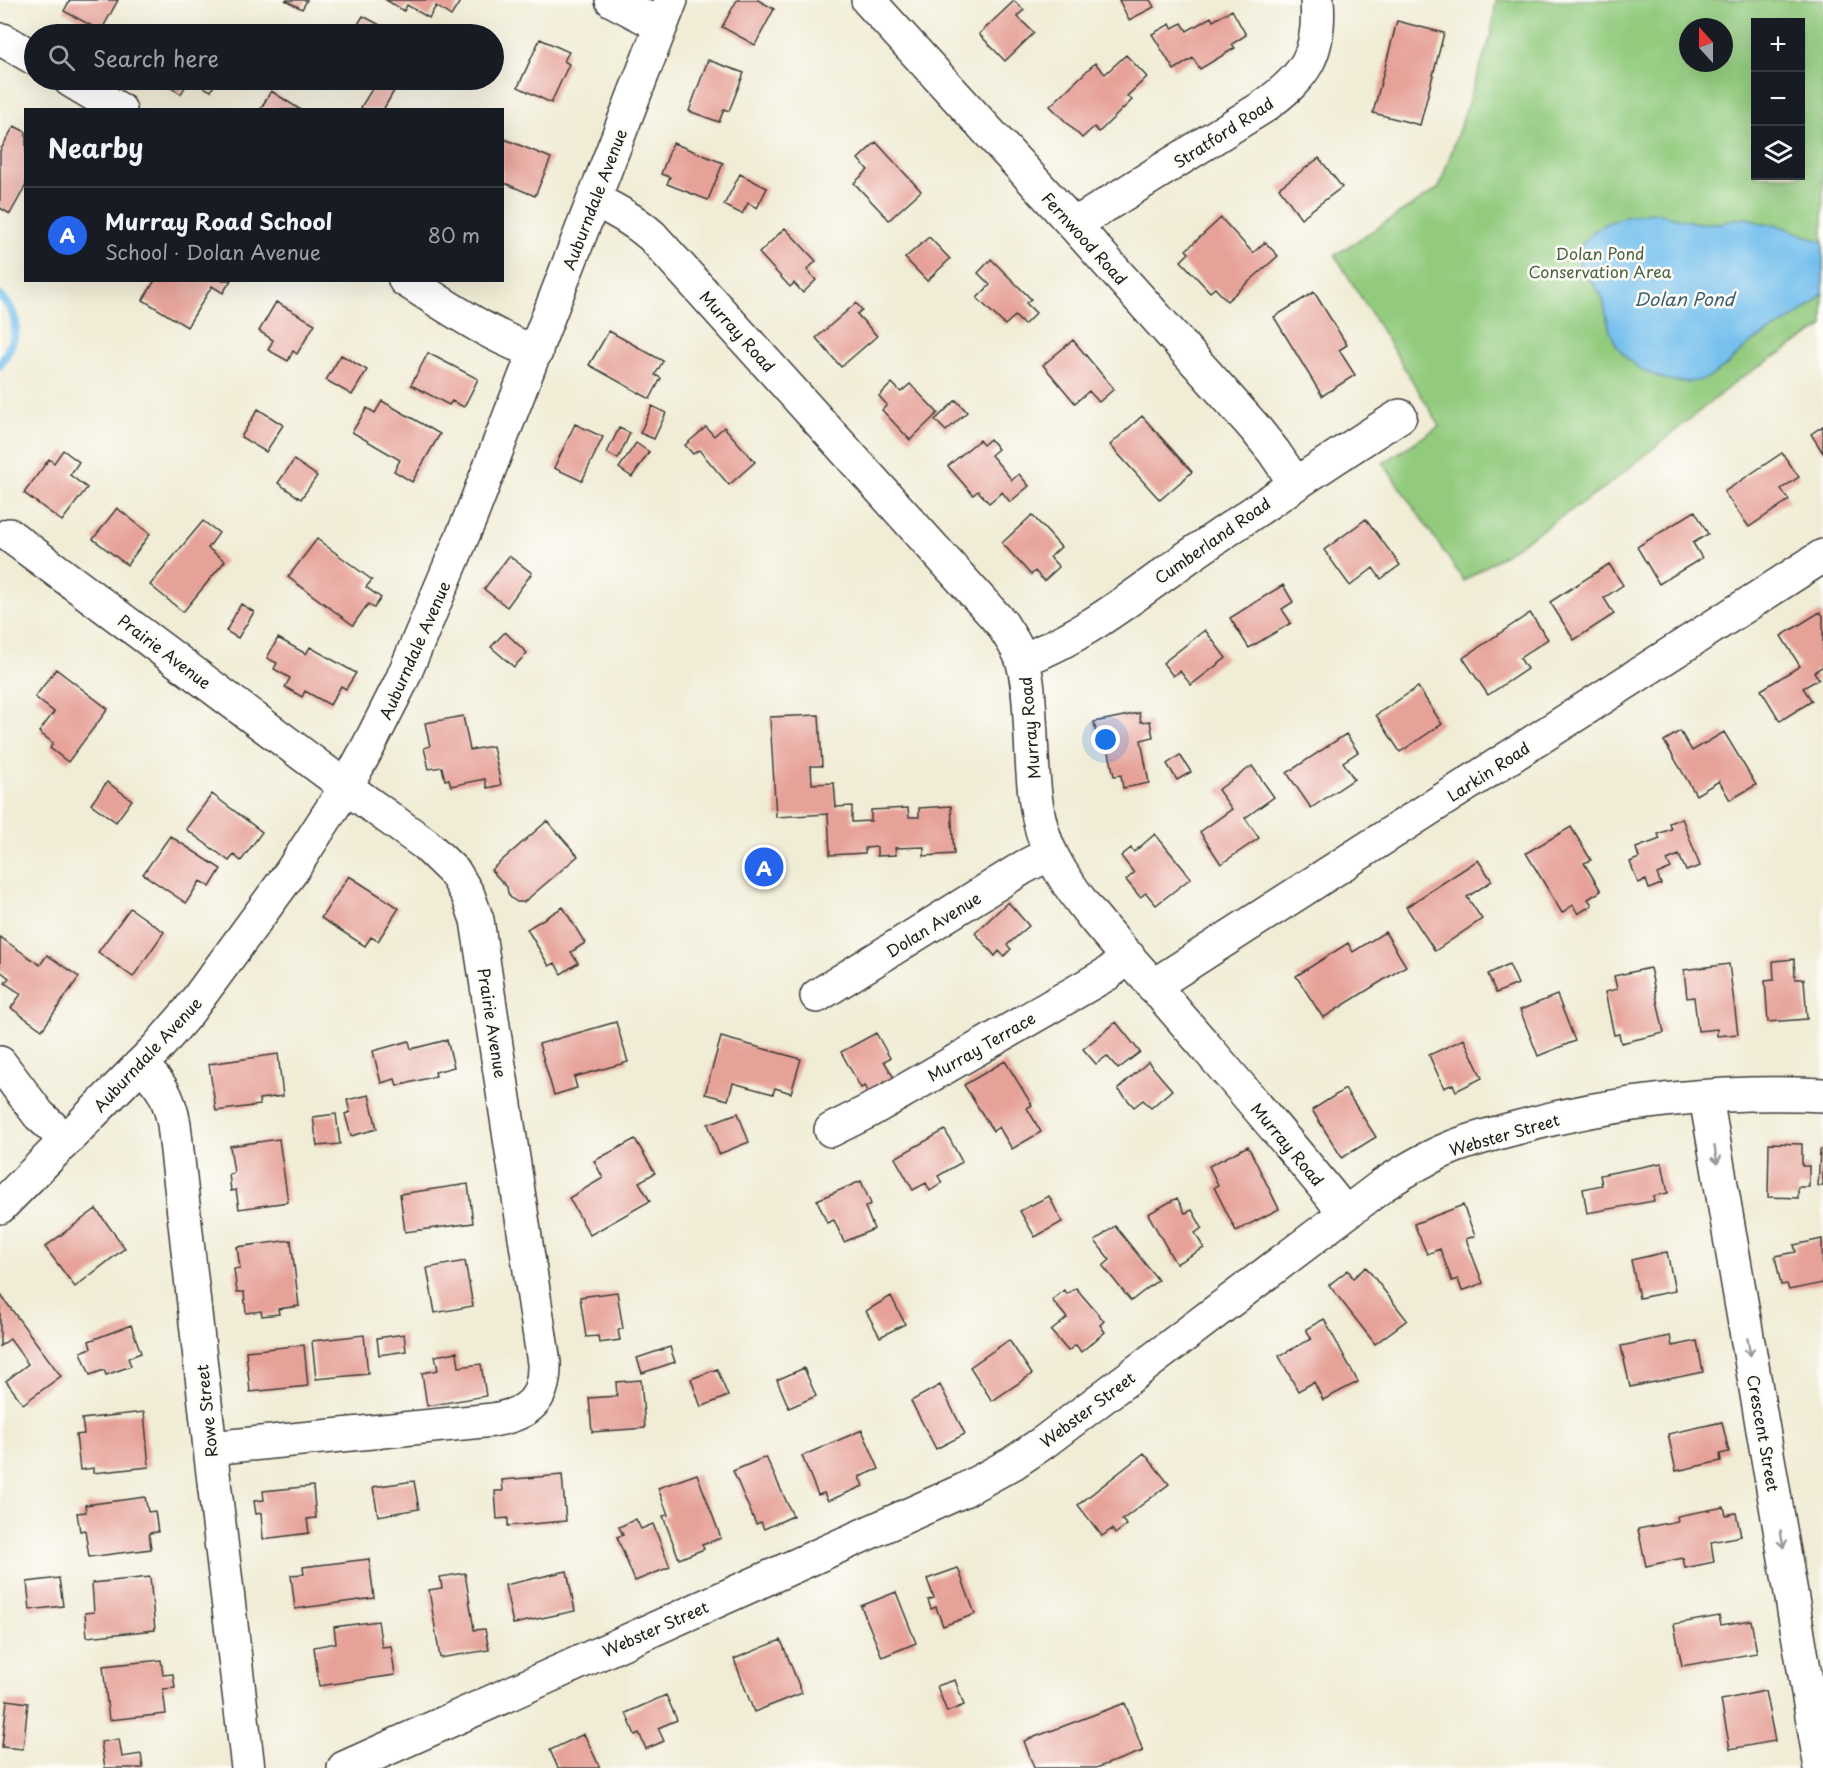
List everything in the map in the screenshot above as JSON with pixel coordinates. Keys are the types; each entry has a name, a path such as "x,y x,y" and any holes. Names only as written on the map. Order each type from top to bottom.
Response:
{"street":[{"path":"612,0 665,13"},
{"name":"Fernwood Road","path":"868,0 1074,225 1254,427 1295,483"},
{"name":"Stratford Road","path":"1074,225 1256,112 1289,88 1306,67 1312,54 1318,26 1317,0"},
{"name":"Auburndale Avenue","path":"0,1208 140,1065 204,992 291,872 345,787 379,727 413,656 467,527 665,13"},
{"path":"3,40 24,52"},
{"path":"87,90 117,108"},
{"name":"Murray Road","path":"594,200 623,214 652,236 989,609 1013,642 1022,660 1027,681 1034,788 1042,831 1062,874 1077,895 1297,1153 1345,1213"},
{"path":"408,282 489,330 536,352"},
{"name":"Cumberland Road","path":"1022,660 1049,650 1088,628 1295,483 1400,416"},
{"name":"Prairie Avenue","path":"9,535 436,853 455,873 473,908 481,946 544,1363 543,1386 533,1404 525,1410 504,1418 210,1448"},
{"name":"Larkin Road","path":"1153,986 1823,555"},
{"name":"Dolan Avenue","path":"817,996 1024,867 1051,854"},
{"name":"Murray Terrace","path":"831,1130 869,1111 1096,980 1129,957"},
{"path":"0,1063 39,1115 66,1140"},
{"name":"Rowe Street","path":"140,1065 165,1092 174,1125 248,1768"},
{"name":"Webster Street","path":"344,1768 964,1490 997,1472 1062,1429 1383,1185 1417,1164 1446,1150 1530,1124 1640,1103 1758,1094 1823,1095"},
{"name":"Crescent Street","path":"1706,1097 1821,1768"}],"green space":[{"name":"Dolan Pond Conservation Area","path":"1496,0 1823,0 1823,327 1739,379 1602,490 1464,581 1383,463 1440,426 1335,255 1439,188 1491,35"}],"water":[{"name":"Dolan Pond","path":"1652,212 1698,223 1721,223 1748,218 1762,224 1775,224 1823,242 1823,293 1798,315 1751,343 1721,370 1706,379 1681,382 1655,376 1632,363 1618,347 1609,328 1604,302 1579,266 1582,245 1600,227 1616,220"}],"building":[{"path":"70,0 118,0 105,24 88,24 64,11"},
{"path":"285,0 307,0 302,9"},
{"path":"386,0 461,0 451,16 436,6 429,18 407,5 404,11"},
{"path":"737,0 758,0 774,9 755,45 722,27"},
{"path":"1119,0 1150,0 1154,7 1129,20"},
{"path":"1014,1 1024,10 1017,16 1034,33 1005,61 979,34"},
{"path":"1232,10 1246,35 1232,44 1235,48 1200,69 1193,58 1174,70 1152,34 1170,24 1172,28 1182,23 1187,31 1211,17 1213,21"},
{"path":"363,16 378,24 358,24"},
{"path":"1397,21 1444,33 1420,125 1373,113"},
{"path":"540,39 569,52 564,61 569,64 551,103 518,87"},
{"path":"1126,55 1147,77 1127,96 1132,100 1099,132 1094,127 1082,138 1050,106 1095,63 1105,74"},
{"path":"708,60 744,73 729,111 724,109 719,122 689,111"},
{"path":"371,90 394,91 384,108 361,107"},
{"path":"271,91 298,108 261,108"},
{"path":"14,126 24,131 24,189 10,214 0,208 0,151"},
{"path":"504,139 551,158 535,196 504,183"},
{"path":"876,142 921,191 889,220 854,183 868,170 858,159"},
{"path":"673,143 723,163 708,200 667,184 670,177 661,174"},
{"path":"1319,158 1342,187 1301,218 1279,188"},
{"path":"740,174 767,188 757,208 748,203 742,214 724,205"},
{"path":"1221,218 1253,253 1265,242 1278,256 1227,301 1215,288 1210,292 1181,261 1189,253 1186,250"},
{"path":"785,228 816,261 807,270 816,280 803,293 794,283 790,287 759,253"},
{"path":"929,237 950,259 927,281 905,258"},
{"path":"991,259 1031,299 1026,303 1036,313 1024,325 1015,316 1005,325 977,298 990,285 978,273"},
{"path":"154,282 230,282 223,293 212,286 187,327 143,300"},
{"path":"1314,292 1347,345 1339,350 1355,375 1322,396 1274,317"},
{"path":"276,302 315,324 297,354 293,351 288,361 268,350 273,340 259,331"},
{"path":"856,303 862,310 857,314 877,336 841,367 816,338"},
{"path":"609,331 663,361 655,375 661,378 650,399 589,365"},
{"path":"1073,340 1114,389 1099,402 1089,391 1075,403 1043,365"},
{"path":"428,353 478,379 464,407 452,401 449,405 411,385"},
{"path":"341,355 367,370 352,395 326,380"},
{"path":"892,383 901,392 910,384 938,413 910,440 882,410 887,405 879,396"},
{"path":"956,400 967,412 946,431 935,420"},
{"path":"382,401 440,434 412,482 394,471 400,460 352,432 367,408 375,413"},
{"path":"652,406 666,413 654,439 640,433"},
{"path":"258,409 283,425 266,452 241,437"},
{"path":"1142,416 1192,472 1160,500 1110,445"},
{"path":"575,424 603,437 582,481 554,468"},
{"path":"1823,426 1823,453 1811,434"},
{"path":"706,427 714,436 724,427 755,462 729,485 699,450 693,454 685,445"},
{"path":"619,428 630,433 618,459 607,453"},
{"path":"990,439 998,449 991,455 1012,480 1019,474 1029,486 1010,502 1002,492 989,503 978,491 973,495 948,466 979,440 983,445"},
{"path":"636,443 649,452 632,477 619,468"},
{"path":"63,450 79,462 70,475 87,488 62,521 24,493 49,459 54,463"},
{"path":"1782,453 1799,477 1781,489 1789,500 1749,527 1724,492"},
{"path":"294,460 317,476 301,499 278,483"},
{"path":"117,508 150,534 127,565 93,539"},
{"path":"1695,511 1708,534 1693,543 1702,558 1659,584 1637,547"},
{"path":"1032,515 1061,547 1050,557 1059,567 1044,581 1035,571 1031,575 1002,543"},
{"path":"1366,519 1400,565 1381,579 1373,568 1350,586 1324,550"},
{"path":"203,521 219,533 208,548 225,561 183,612 150,585"},
{"path":"317,539 372,580 366,587 381,598 374,608 368,604 353,625 288,577"},
{"path":"509,556 532,573 507,607 484,589"},
{"path":"1609,564 1623,585 1604,598 1614,614 1574,640 1550,602"},
{"path":"1283,585 1293,602 1282,609 1291,623 1249,648 1230,618"},
{"path":"241,604 254,612 238,638 226,631"},
{"path":"1820,612 1823,616 1823,666 1814,672 1819,679 1803,688 1812,701 1780,721 1761,690 1800,666 1781,636"},
{"path":"1530,613 1548,639 1520,658 1527,669 1488,695 1463,658"},
{"path":"1205,630 1226,658 1191,685 1180,671 1173,676 1163,663"},
{"path":"505,632 527,653 514,667 491,647"},
{"path":"278,638 306,654 310,647 356,673 346,689 341,686 330,705 305,691 302,697 285,687 290,678 274,669 277,663 267,658"},
{"path":"56,669 108,709 68,762 50,748 53,743 39,732 54,712 35,697"},
{"path":"1418,687 1442,724 1400,752 1376,715"},
{"path":"1139,713 1141,722 1150,721 1153,737 1141,740 1149,783 1123,788 1121,775 1114,776 1107,743 1098,744 1094,722"},
{"path":"819,715 822,766 811,766 812,784 834,783 836,807 852,806 852,822 871,821 871,810 908,808 909,817 919,817 919,808 951,806 954,854 924,856 924,847 895,848 896,855 877,856 877,847 865,848 865,853 830,855 828,814 776,817 770,717"},
{"path":"463,716 470,750 493,746 501,785 487,788 485,779 451,786 449,779 445,780 442,767 429,769 424,748 430,746 425,723"},
{"path":"1680,731 1692,751 1724,732 1756,785 1730,800 1719,781 1696,795 1664,741"},
{"path":"1346,734 1358,752 1343,762 1354,779 1311,808 1287,773"},
{"path":"1180,755 1191,772 1177,780 1167,764"},
{"path":"1252,766 1274,797 1245,818 1259,838 1221,864 1200,832 1232,809 1218,790"},
{"path":"107,782 132,800 116,822 91,804"},
{"path":"212,794 262,832 241,861 234,855 229,861 186,829"},
{"path":"1682,818 1700,866 1686,871 1679,855 1667,860 1671,868 1657,874 1661,884 1649,889 1646,880 1638,883 1630,862 1639,858 1636,848 1660,839 1658,834 1671,829 1669,823"},
{"path":"547,821 578,856 524,902 517,902 511,898 507,887 491,870"},
{"path":"1571,827 1591,860 1584,863 1601,891 1588,899 1592,905 1578,914 1573,905 1562,913 1526,853"},
{"path":"1155,834 1191,878 1156,905 1146,893 1140,897 1126,880 1134,873 1121,856 1131,848 1134,852"},
{"path":"170,836 221,869 210,887 200,881 186,903 143,874"},
{"path":"1478,860 1492,881 1467,897 1482,919 1435,951 1406,907"},
{"path":"349,876 399,908 378,941 371,937 365,946 321,918"},
{"path":"1008,902 1029,926 1007,945 1011,949 1004,956 999,951 995,956 975,933"},
{"path":"563,907 585,943 571,952 578,963 561,974 555,963 549,966 527,929"},
{"path":"130,908 164,932 133,977 98,952"},
{"path":"1385,932 1406,966 1323,1018 1296,976 1348,943 1353,952"},
{"path":"0,937 40,965 47,955 79,977 42,1030 11,1008 21,994 5,983 9,978 0,971"},
{"path":"1794,959 1795,979 1804,979 1807,1019 1768,1022 1765,981 1774,980 1773,961"},
{"path":"1509,964 1518,984 1496,993 1488,974"},
{"path":"1729,964 1738,1034 1717,1036 1717,1029 1698,1031 1694,997 1687,998 1684,970"},
{"path":"1650,968 1664,1033 1621,1043 1619,1034 1614,1035 1605,992 1617,989 1614,976"},
{"path":"1557,995 1575,1041 1538,1056 1520,1010"},
{"path":"616,1022 628,1062 574,1077 577,1088 554,1095 539,1044"},
{"path":"1116,1022 1140,1052 1118,1069 1107,1056 1096,1064 1083,1049"},
{"path":"876,1033 890,1058 884,1061 894,1078 869,1093 865,1086 861,1088 841,1052"},
{"path":"721,1037 801,1059 791,1093 775,1088 773,1094 733,1083 728,1100 705,1094"},
{"path":"1464,1039 1482,1078 1456,1091 1453,1084 1444,1088 1429,1055"},
{"path":"447,1040 454,1067 435,1072 436,1076 397,1086 395,1079 381,1083 373,1051 409,1041 411,1049"},
{"path":"278,1054 283,1096 259,1099 260,1105 216,1111 209,1064"},
{"path":"1005,1061 1032,1105 1027,1108 1041,1132 1012,1149 999,1127 993,1131 964,1085"},
{"path":"1148,1062 1172,1090 1151,1108 1143,1100 1134,1107 1118,1089"},
{"path":"1345,1089 1376,1137 1342,1158 1312,1110"},
{"path":"369,1095 377,1129 351,1136 345,1114 350,1112 347,1100"},
{"path":"738,1113 749,1142 719,1154 708,1124"},
{"path":"336,1114 340,1144 317,1146 313,1117"},
{"path":"945,1130 962,1162 938,1176 942,1183 930,1191 926,1183 913,1190 895,1158"},
{"path":"279,1139 288,1202 239,1209 236,1190 231,1191 229,1174 234,1173 230,1146"},
{"path":"635,1139 655,1173 639,1182 650,1201 590,1235 569,1198 603,1178 594,1161"},
{"path":"1769,1143 1802,1144 1802,1166 1809,1166 1809,1187 1798,1187 1798,1198 1768,1197"},
{"path":"1248,1146 1279,1209 1236,1231 1214,1187 1218,1185 1209,1166"},
{"path":"1820,1150 1823,1150 1823,1186 1818,1186"},
{"path":"1662,1163 1668,1193 1653,1196 1654,1201 1587,1213 1583,1189 1602,1185 1600,1175"},
{"path":"861,1181 871,1204 865,1207 874,1229 844,1242 834,1220 827,1223 817,1200"},
{"path":"468,1184 473,1223 405,1232 400,1194"},
{"path":"1049,1196 1062,1222 1035,1237 1020,1211"},
{"path":"1177,1198 1185,1213 1192,1210 1202,1228 1195,1233 1204,1248 1176,1264 1148,1214"},
{"path":"1463,1205 1475,1236 1466,1239 1483,1283 1462,1291 1458,1279 1452,1281 1440,1249 1427,1254 1414,1224"},
{"path":"96,1209 125,1248 75,1287 45,1247"},
{"path":"1115,1226 1158,1280 1131,1301 1103,1266 1110,1260 1095,1241"},
{"path":"1822,1239 1823,1283 1789,1290 1787,1284 1781,1285 1775,1256 1796,1252 1794,1245"},
{"path":"291,1240 299,1306 278,1309 279,1314 262,1316 261,1311 246,1313 244,1292 237,1292 234,1269 240,1268 237,1247"},
{"path":"1667,1252 1675,1291 1639,1298 1631,1260"},
{"path":"465,1261 473,1306 435,1313 427,1268"},
{"path":"1366,1267 1407,1320 1375,1344 1329,1285 1348,1270 1353,1278"},
{"path":"1076,1288 1104,1321 1100,1325 1105,1332 1081,1352 1076,1345 1068,1351 1051,1331 1067,1318 1052,1300 1064,1290 1067,1294"},
{"path":"617,1292 623,1329 618,1330 620,1340 599,1343 598,1336 586,1337 580,1297"},
{"path":"0,1294 61,1376 23,1404 6,1381 28,1364 10,1339 0,1346"},
{"path":"891,1296 905,1324 880,1337 866,1311"},
{"path":"1324,1319 1358,1382 1323,1400 1314,1382 1298,1391 1279,1356 1311,1339 1306,1329"},
{"path":"131,1325 141,1353 128,1358 131,1366 106,1375 104,1370 90,1375 81,1352 91,1348 89,1341"},
{"path":"404,1334 406,1351 379,1355 377,1338"},
{"path":"364,1335 368,1374 316,1379 312,1341"},
{"path":"1670,1336 1672,1346 1697,1341 1703,1372 1630,1387 1621,1346"},
{"path":"1009,1340 1032,1374 992,1401 970,1367"},
{"path":"304,1345 308,1386 250,1392 246,1351"},
{"path":"670,1347 675,1362 642,1373 637,1358"},
{"path":"457,1352 459,1367 481,1364 486,1396 427,1406 422,1373 438,1370 435,1356"},
{"path":"804,1368 816,1396 789,1408 777,1380"},
{"path":"717,1369 728,1396 701,1407 691,1379"},
{"path":"641,1380 645,1428 592,1432 589,1398 617,1396 616,1382"},
{"path":"940,1385 965,1434 936,1449 911,1401"},
{"path":"144,1412 149,1467 93,1473 93,1468 80,1470 76,1435 84,1434 82,1419"},
{"path":"1722,1422 1729,1452 1720,1454 1721,1461 1676,1471 1668,1434"},
{"path":"862,1430 879,1469 859,1477 863,1486 828,1501 824,1493 818,1495 802,1456"},
{"path":"1144,1453 1169,1484 1122,1520 1127,1525 1115,1534 1112,1529 1102,1536 1078,1505"},
{"path":"766,1457 793,1516 764,1529 761,1522 756,1524 733,1471"},
{"path":"697,1474 721,1538 702,1545 704,1549 679,1559 663,1516 668,1515 658,1488"},
{"path":"562,1475 566,1521 508,1526 508,1518 497,1519 495,1491 503,1491 502,1480"},
{"path":"414,1481 419,1509 378,1516 373,1487"},
{"path":"313,1486 316,1518 307,1519 309,1533 263,1539 261,1513 256,1514 254,1501 264,1500 263,1491"},
{"path":"145,1497 148,1512 155,1511 158,1532 149,1533 151,1549 89,1557 85,1530 80,1531 77,1513 86,1512 85,1505"},
{"path":"1724,1507 1726,1515 1736,1513 1741,1536 1711,1542 1714,1562 1685,1568 1683,1558 1646,1566 1638,1529 1678,1521 1677,1516"},
{"path":"636,1519 641,1529 653,1524 670,1567 635,1581 617,1537 623,1535 619,1527"},
{"path":"369,1559 374,1598 295,1609 291,1575 304,1574 303,1567"},
{"path":"958,1568 975,1614 943,1626 936,1607 931,1609 928,1600 934,1598 927,1579"},
{"path":"567,1571 575,1611 513,1624 505,1585"},
{"path":"465,1573 474,1630 485,1629 489,1650 440,1658 429,1590 442,1588 440,1577"},
{"path":"150,1577 155,1630 87,1637 85,1613 94,1612 92,1583"},
{"path":"59,1578 63,1606 30,1610 27,1582"},
{"path":"896,1592 916,1643 882,1657 861,1606"},
{"path":"1719,1616 1721,1625 1751,1620 1757,1653 1682,1666 1674,1624"},
{"path":"378,1621 382,1647 391,1646 395,1675 319,1686 314,1647 336,1643 334,1627"},
{"path":"781,1640 802,1693 754,1712 734,1659"},
{"path":"161,1660 163,1675 173,1674 175,1688 163,1689 166,1714 109,1720 103,1666"},
{"path":"955,1680 964,1705 947,1712 937,1686"},
{"path":"1765,1691 1775,1741 1730,1749 1721,1700"},
{"path":"666,1695 677,1720 658,1728 664,1741 646,1749 639,1733 635,1735 626,1713"},
{"path":"7,1700 28,1703 23,1749 2,1747"},
{"path":"1125,1703 1143,1751 1096,1768 1034,1768 1024,1741"},
{"path":"584,1734 600,1768 558,1768 550,1750"},
{"path":"119,1739 122,1757 141,1754 143,1768 105,1768 101,1742"}],"waterway":[{"path":"0,296 13,313 15,321 14,338 0,365"}],"place":[{"name":"Murray Road School","path":"764,867"}]}
